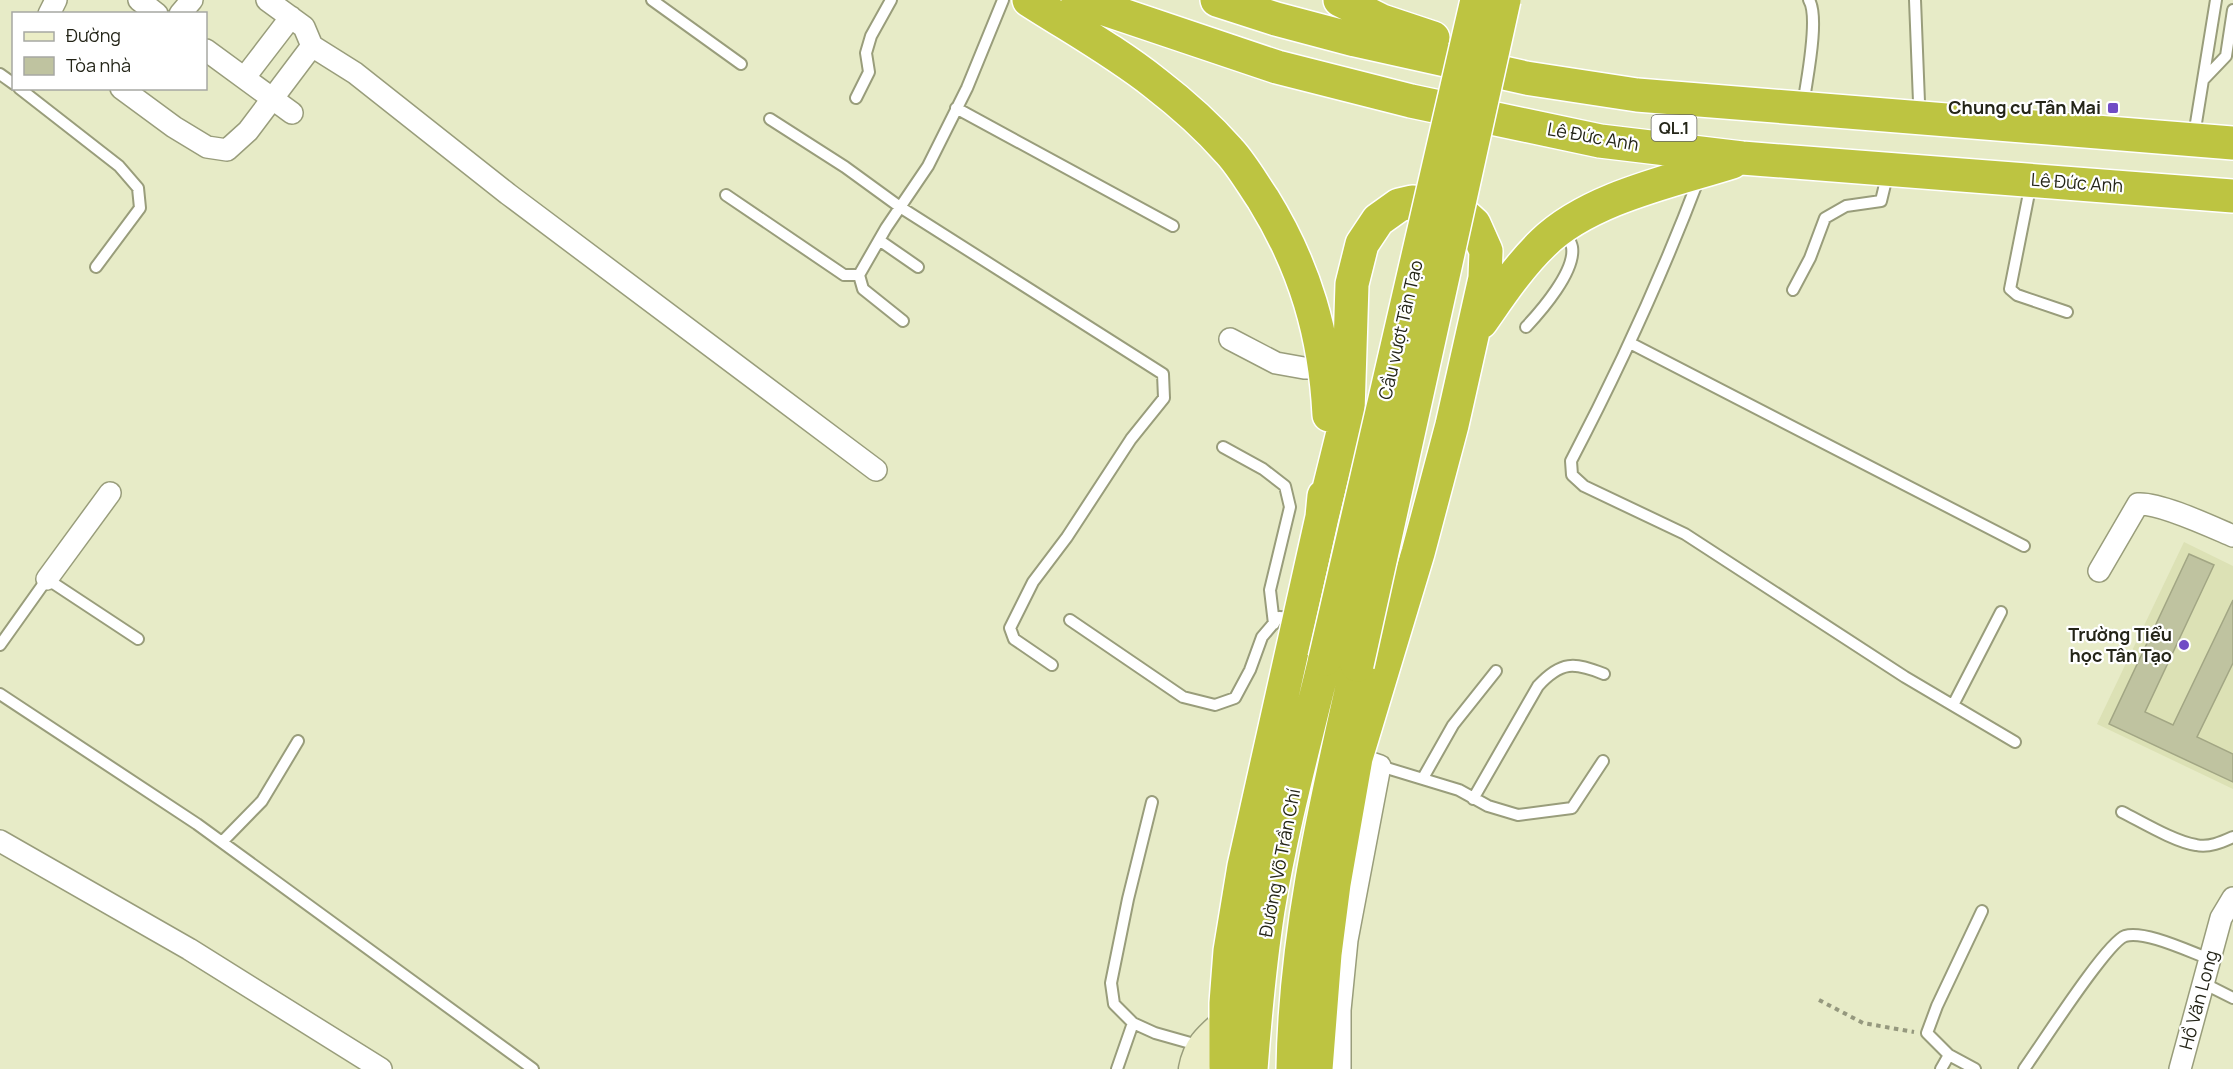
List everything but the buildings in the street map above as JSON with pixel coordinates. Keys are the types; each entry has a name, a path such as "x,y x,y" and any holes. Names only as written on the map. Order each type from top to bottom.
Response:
{"highway":[{"path":"1029,0 1154,82 1198,120 1230,152 1279,224 1313,306 1325,368 1330,423 1322,517"},
{"name":"Lê Đức Anh","path":"1078,0 1277,67 1411,101 1600,141 1742,158 2233,196"},
{"name":"Lê Đức Anh","path":"1128,0 1290,54 1606,120 1779,141 2233,173"},
{"name":"QL.1","path":"1217,0 1276,19 1355,40 1526,78 1636,94 1806,93 2233,126"},
{"path":"1289,0 1355,40"},
{"name":"QL.1","path":"1340,0 1382,21 1458,44 1702,93 2233,143"},
{"name":"Cầu vượt Tân Tạo","path":"1341,662 1477,0"},
{"path":"1341,662 1504,0"},
{"path":"1473,334 1523,265 1544,242 1580,215 1611,200 1742,158"},
{"path":"1226,1069 1230,951 1286,621 1322,517 1348,412 1350,307 1356,262 1370,229 1388,212 1412,202 1440,204 1464,215 1474,224 1486,251 1485,278 1452,425 1368,762 1334,884 1325,954 1316,1069"},
{"name":"Đường Võ Trần Chí","path":"1251,1069 1260,965 1279,855 1341,662"},
{"name":"Đường Võ Trần Chí","path":"1293,1069 1293,1018 1306,903 1319,831 1341,662"}],"street":[{"path":"139,0 154,12"},
{"path":"182,12 192,0"},
{"path":"267,0 304,27 312,46 355,73 508,194 876,470"},
{"path":"245,77 291,17"},
{"path":"124,90 207,147 227,150 248,131 312,46"},
{"path":"207,51 292,113"},
{"path":"1230,339 1276,363 1304,368 1325,368"},
{"path":"46,579 110,493"},
{"path":"2099,571 2138,504 2148,503 2233,536"},
{"path":"1340,1069 1340,1010 1368,762"},
{"path":"0,841 189,950 381,1069"},
{"name":"Hồ Văn Long","path":"2180,1069 2221,918 2233,898"},
{"path":"1198,1058 1208,1038 1226,1024"}],"lane":[{"path":"652,0 741,64"},
{"path":"856,98 869,72 866,53 870,36 891,0"},
{"path":"903,321 863,289 859,276 879,240 928,166 1003,0"},
{"path":"1806,93 1813,34 1813,6 1809,0"},
{"path":"1915,0 1918,102"},
{"path":"2196,123 2216,0"},
{"path":"2203,79 2226,56 2233,10"},
{"path":"22,90 120,166 138,188 140,208 96,267"},
{"path":"956,108 1173,226"},
{"path":"770,118 845,167 900,207 1163,374 1164,398 1131,439 1067,537 1034,582 1010,628 1014,639 1052,665"},
{"path":"1793,290 1810,258 1825,218 1846,206 1881,201 1889,169"},
{"path":"1701,172 1648,304 1571,461 1572,475 1584,486 1685,534 1905,677 2015,742"},
{"path":"2031,180 2010,289 2017,295 2067,312"},
{"path":"726,195 844,275 859,276"},
{"path":"1526,327 1548,303 1567,273 1573,249 1564,227"},
{"path":"879,240 918,267"},
{"path":"1630,342 2024,546"},
{"path":"1070,620 1183,697 1215,705 1235,698 1250,670 1262,638 1286,621 1270,590 1290,507 1285,486 1263,469 1223,447"},
{"path":"0,645 46,579 138,639"},
{"path":"1953,705 2001,612"},
{"path":"1473,799 1538,686 1551,672 1566,666 1582,665 1604,674"},
{"path":"1423,777 1453,725 1496,671"},
{"path":"0,693 222,842 533,1069"},
{"path":"222,842 262,801 298,741"},
{"path":"1368,762 1423,777 1459,790 1488,806 1518,815 1572,808 1603,761"},
{"path":"1152,802 1128,899 1111,983 1114,1004 1133,1023 1198,1058"},
{"path":"2122,812 2155,829 2197,846 2217,844 2233,837"},
{"path":"1975,1069 1948,1055 1927,1033 1937,1006 1982,911"},
{"path":"2024,1069 2088,977 2114,944 2125,936 2148,938 2210,959"},
{"path":"2203,983 2233,998"},
{"path":"1117,1069 1133,1023"},
{"path":"1941,1069 1948,1055"}],"path":[{"path":"1819,1000 1863,1023 1927,1033"}],"shaded area":[{"name":"Trường Tiểu học Tân Tạo","path":"2184,542 2233,566 2233,789 2097,724"}],"place":[{"name":"Chung cư Tân Mai","path":"2113,108"},
{"name":"Trường Tiểu học Tân Tạo","path":"2184,645"}]}
